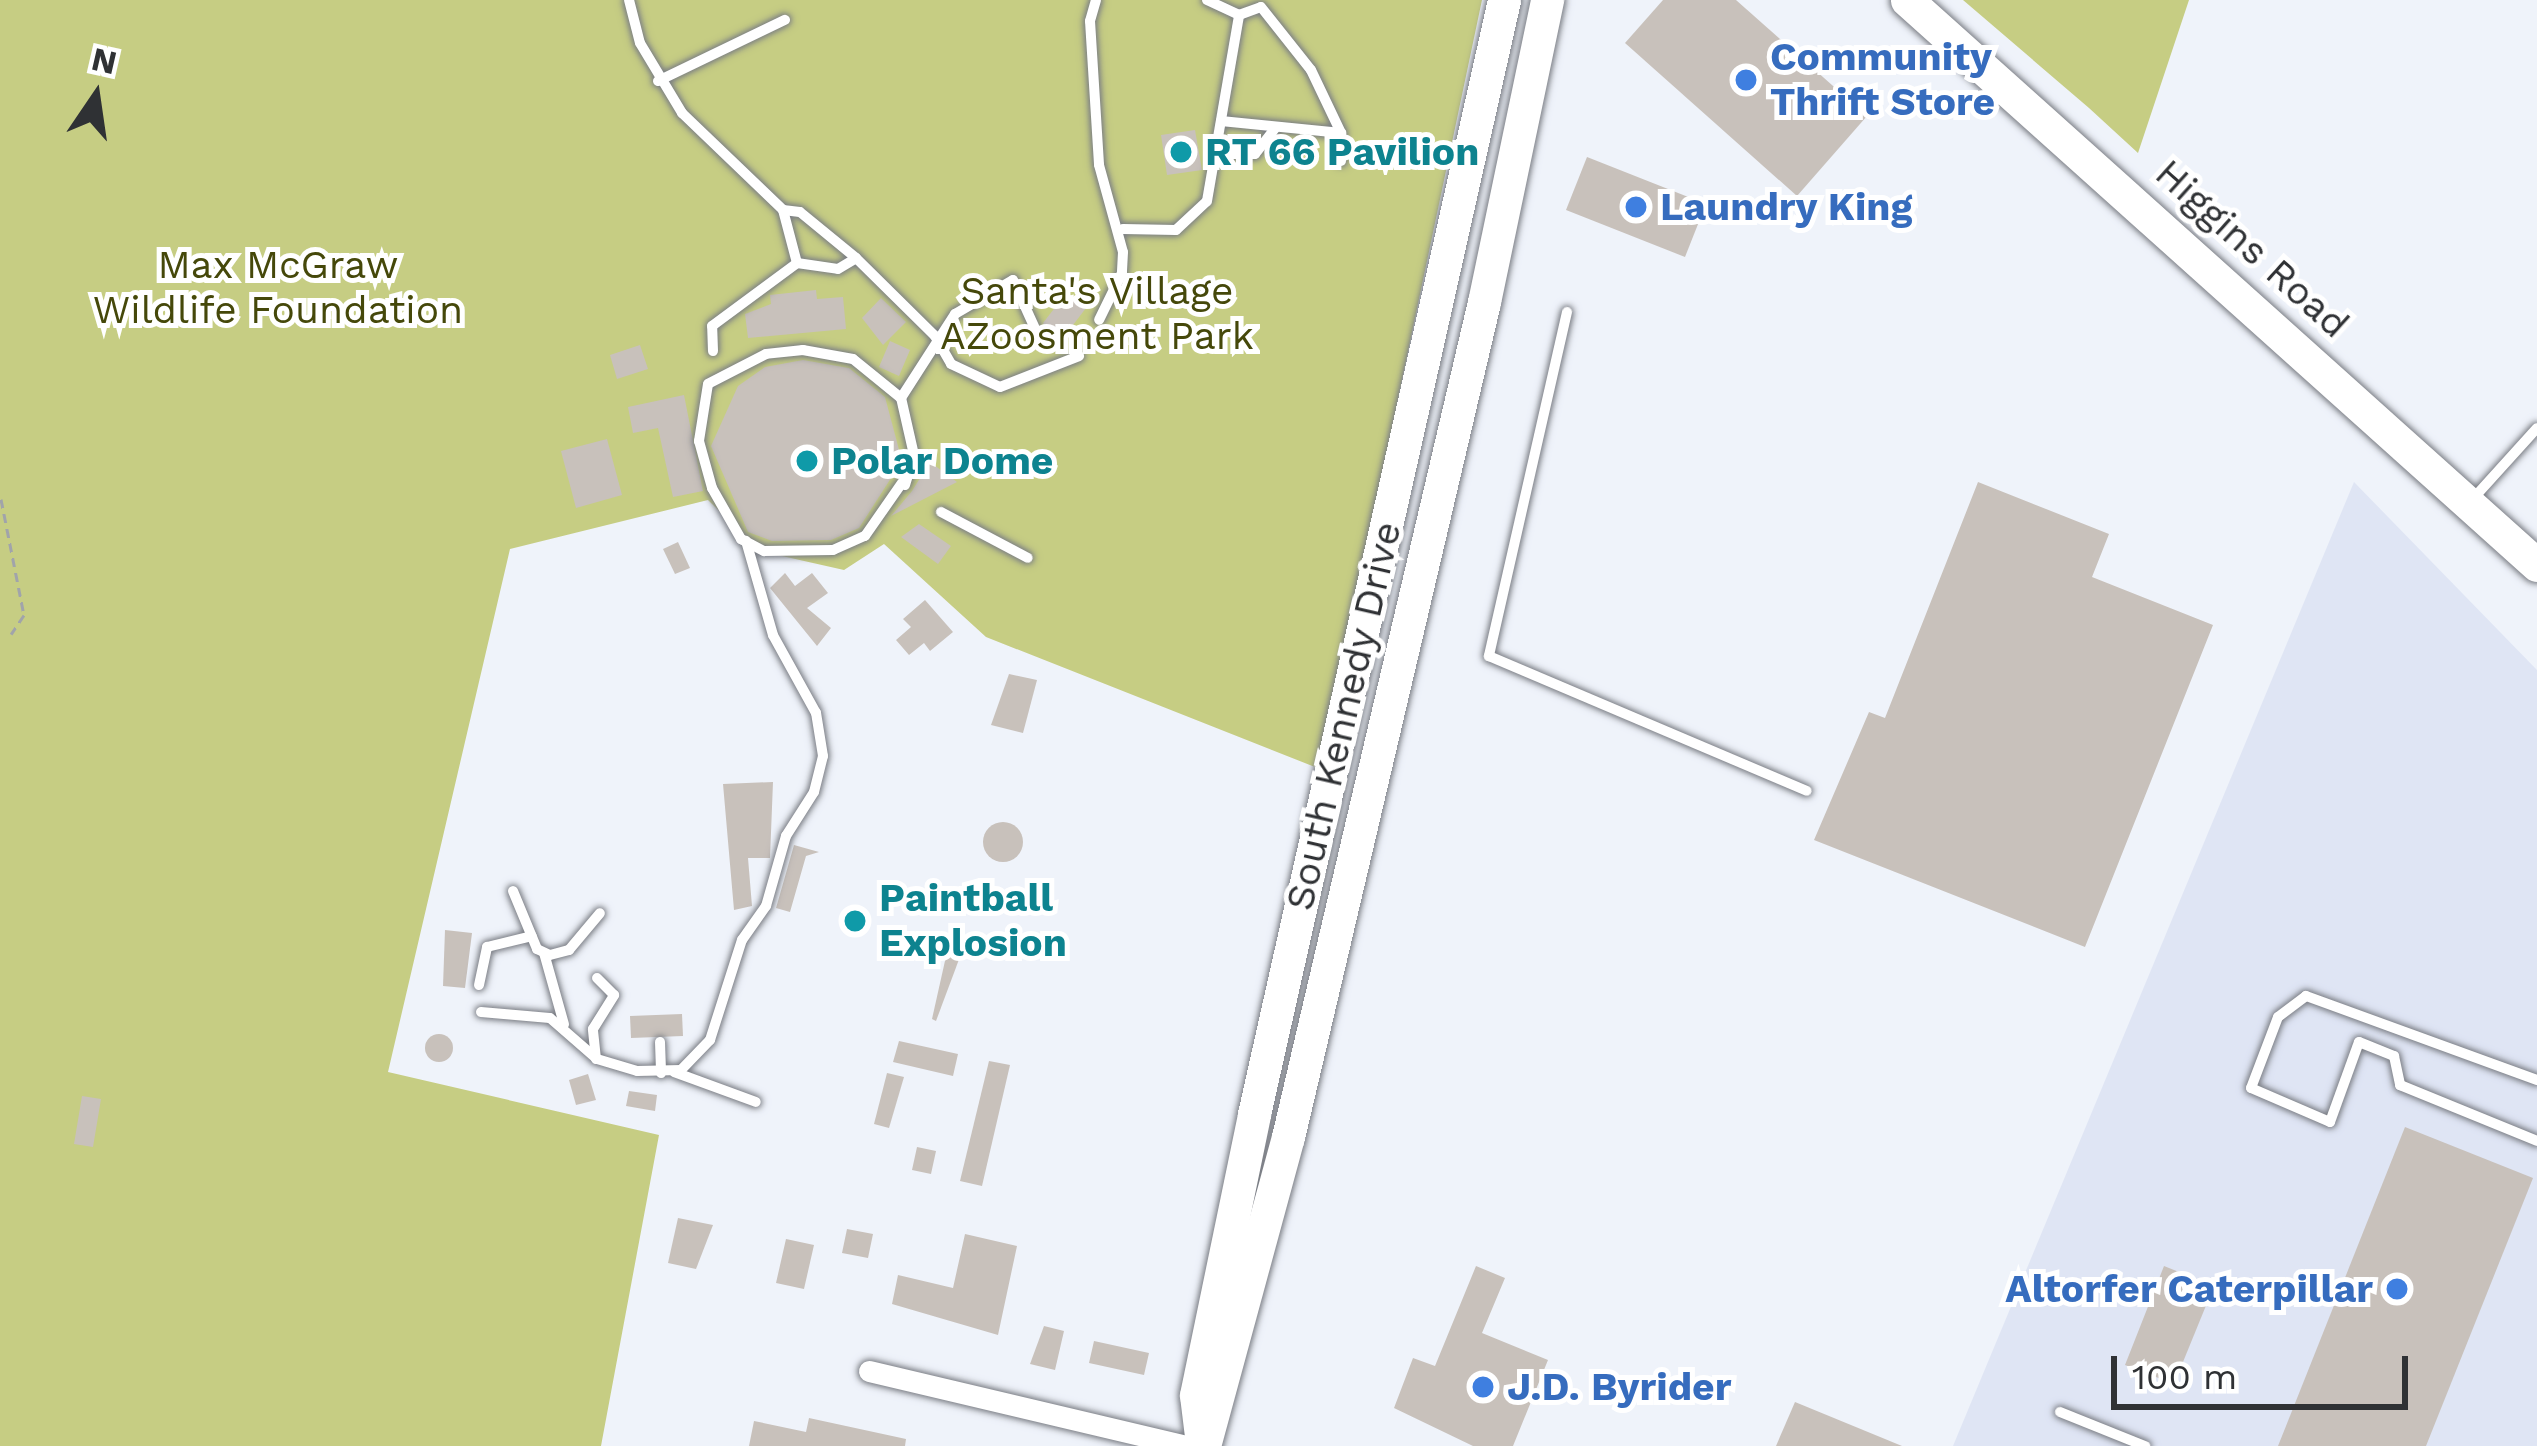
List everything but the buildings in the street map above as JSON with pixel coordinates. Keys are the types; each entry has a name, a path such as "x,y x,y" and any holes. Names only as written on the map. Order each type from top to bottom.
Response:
{"main road":[{"name":"South Kennedy Drive","path":"1203,1446 1196,1394 1504,0"},
{"name":"South Kennedy Drive","path":"1203,1446 1223,1396 1304,1070 1484,302 1547,0"},
{"name":"Higgins Road","path":"1907,0 2537,565"}],"street":[{"path":"869,1371 1186,1446"}],"lane":[{"path":"629,0 658,81 713,147 783,210 797,262"},
{"path":"1096,0 1090,21 1099,165 1123,229 1122,273 1099,320"},
{"path":"1207,0 1239,15"},
{"path":"1239,15 1262,4 1282,24 1341,133 1341,161"},
{"path":"1123,229 1175,230 1194,220 1220,154 1239,15"},
{"path":"658,81 785,20"},
{"path":"1221,121 1341,133"},
{"path":"1220,154 1255,154 1276,127"},
{"path":"783,210 800,212 856,258 940,345 951,364 1000,387 1079,356"},
{"path":"712,351 712,326 797,262 838,269 856,258"},
{"path":"901,398 940,345 955,314 1013,280 1037,335"},
{"path":"1567,312 1489,656 1807,791"},
{"path":"668,1072 710,1040 745,934 766,906 786,836 822,765 816,713 773,635 746,541 712,488 699,441 707,384 766,354 803,350 870,368 901,398 914,455 905,485 866,536 833,550 764,551 746,541"},
{"path":"2468,503 2537,428"},
{"path":"941,512 1028,558"},
{"path":"513,891 544,953 566,1028"},
{"path":"544,953 566,952 600,914"},
{"path":"479,986 487,947 532,936"},
{"path":"596,1059 593,1030 614,995 597,978"},
{"path":"2394,1056 2359,1042 2330,1122 2251,1088 2291,1000 2336,1000 2537,1080"},
{"path":"481,1012 544,1016 566,1028 596,1059 668,1072 757,1102"},
{"path":"2405,1028 2394,1056 2400,1084 2537,1141"},
{"path":"660,1042 668,1072"},
{"path":"1260,1088 1304,1070"},
{"path":"2060,1412 2145,1446"}],"path":[{"path":"1,499 24,615 11,634"}],"shaded area":[{"path":"2354,482 2537,670 2537,1446 1953,1446"}],"green space":[{"path":"0,0 1482,0 1320,769 986,637 884,544 844,570 760,551 708,500 510,549 388,1072 659,1135 601,1446 0,1446"},
{"path":"1963,0 2189,0 2138,153 2089,108"}],"place":[{"name":"Community Thrift Store","path":"1746,80"},
{"name":"RT 66 Pavilion","path":"1181,152"},
{"name":"Laundry King","path":"1636,207"},
{"name":"Polar Dome","path":"807,461"},
{"name":"Paintball Explosion","path":"855,921"},
{"name":"Altorfer Caterpillar","path":"2397,1289"},
{"name":"J.D. Byrider","path":"1483,1387"}],"park label":[{"name":"Max McGraw Wildlife Foundation","path":"278,288"},
{"name":"Santa's Village AZoosment Park","path":"1097,314"}]}
